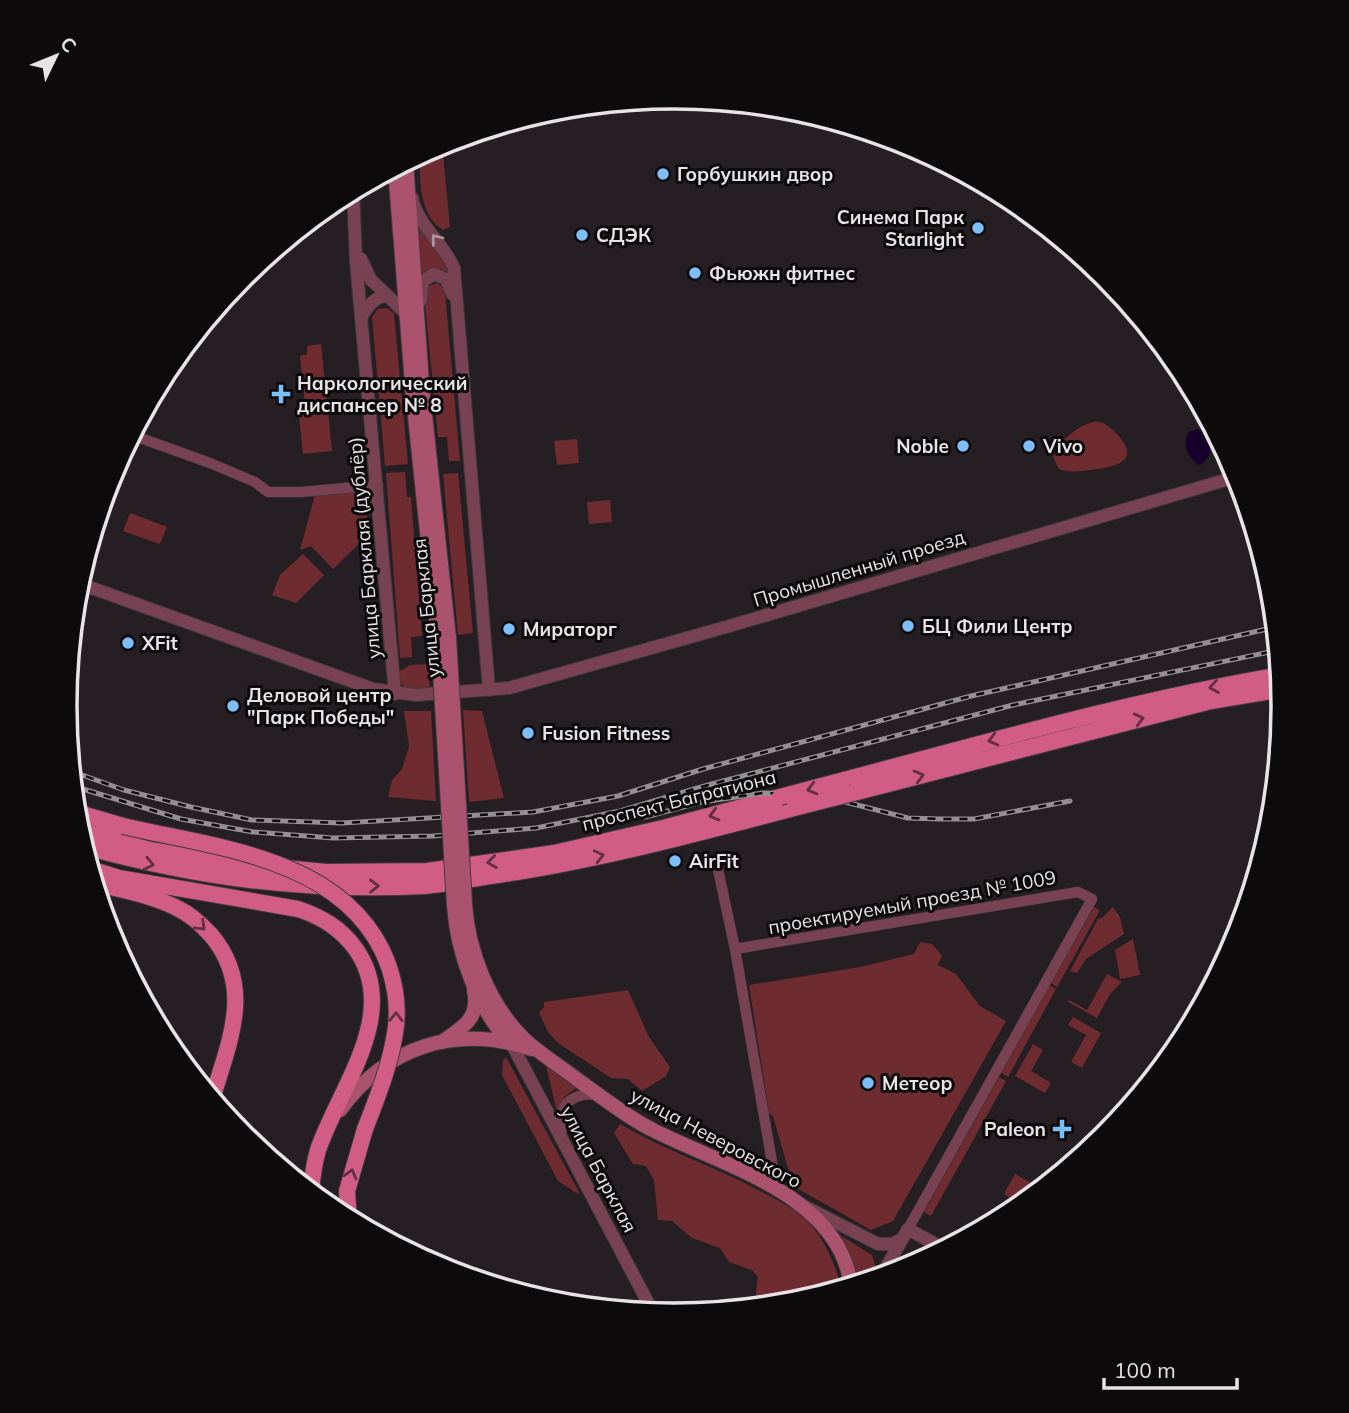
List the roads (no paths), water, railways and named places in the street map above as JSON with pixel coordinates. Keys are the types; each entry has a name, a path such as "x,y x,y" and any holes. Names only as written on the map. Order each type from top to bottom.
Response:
{"main road":[{"name":"улица Барклая","path":"407,172 443,638 460,943 470,975 490,1018 510,1043"},
{"name":"улица Барклая","path":"396,179 406,314 443,638"},
{"name":"проспект Багратиона","path":"94,849 148,864 220,877 324,887 427,886 558,866 666,841 794,808 848,786 1014,735 1207,688 1271,677"},
{"name":"проспект Багратиона","path":"90,833 150,850 223,862 326,872 427,871 554,853 780,797 848,786 1211,701 1272,692"},
{"path":"87,816 290,868 315,880 356,912 376,938 391,969 396,1003 396,1031 387,1069 349,1179 348,1206"},
{"path":"101,872 118,878 298,909 318,916 334,926 361,957 369,975 372,1009 363,1046 318,1152 313,1182"},
{"path":"105,886 176,907 205,928 227,959 236,995 235,1019 215,1088"},
{"name":"улица Барклая","path":"459,905 476,959 498,1006"},
{"path":"441,1042 466,1025 474,1011 476,1002 470,975"},
{"name":"улица Неверовского","path":"498,1006 517,1031 537,1050 651,1129 708,1154 802,1204"},
{"path":"327,1129 352,1093 368,1077 391,1059 410,1051 441,1042 488,1040 537,1050"},
{"path":"802,1204 820,1221 837,1244 848,1278"}],"street":[{"path":"408,180 418,216 440,243 454,268 489,691"},
{"name":"улица Барклая (дублёр)","path":"354,203 356,261 396,694"},
{"path":"356,230 366,272 406,314"},
{"path":"417,325 422,284 429,276 436,274 444,277 455,301"},
{"path":"362,316 375,299 388,296"},
{"path":"141,438 255,482 268,492 378,485"},
{"name":"Промышленный проезд","path":"89,587 373,689 416,695 489,691 509,688 686,639 1228,479"},
{"path":"716,865 735,949 777,1191"},
{"name":"проектируемый проезд № 1009","path":"735,949 1078,891 1092,899 905,1234"},
{"name":"улица Барклая","path":"498,1006 510,1043 648,1303"},
{"path":"561,1137 562,1115 568,1102 585,1094 602,1097"},
{"name":"улица Неверовского","path":"802,1204 878,1244 892,1244 905,1234"},
{"path":"888,1265 905,1234 933,1245"}],"railway":[{"path":"81,775 124,790 252,820 342,823 533,812 618,796 703,769 971,696 1267,629"},
{"path":"83,789 181,819 253,832 333,838 433,836 536,828 620,811 708,785 1013,705 1269,652"},
{"path":"645,817 702,802 763,793 818,795 908,818 940,819 974,819 1070,801"}],"place":[{"name":"Горбушкин двор","path":"663,174"},
{"name":"Синема Парк Starlight","path":"978,228"},
{"name":"СДЭК","path":"582,235"},
{"name":"Фьюжн фитнес","path":"695,273"},
{"name":"Наркологический диспансер № 8","path":"281,394"},
{"name":"Noble","path":"963,446"},
{"name":"Vivo","path":"1029,446"},
{"name":"БЦ Фили Центр","path":"908,626"},
{"name":"Мираторг","path":"509,629"},
{"name":"XFit","path":"128,643"},
{"name":"Деловой центр \"Парк Победы\"","path":"233,706"},
{"name":"Fusion Fitness","path":"528,733"},
{"name":"AirFit","path":"675,861"},
{"name":"Метеор","path":"868,1083"},
{"name":"Paleon","path":"1062,1129"}]}
